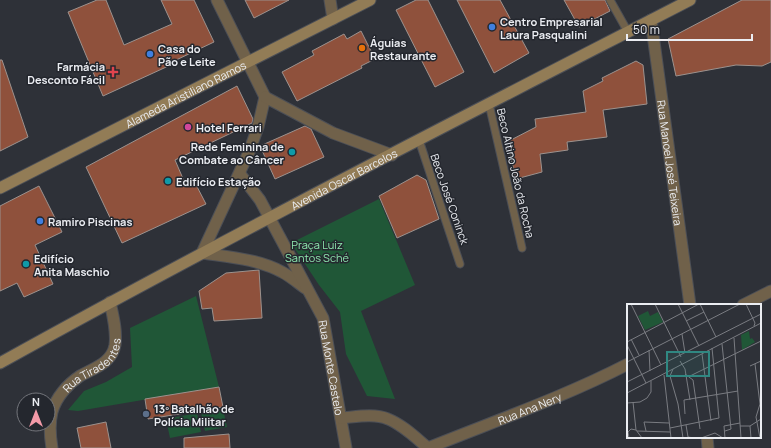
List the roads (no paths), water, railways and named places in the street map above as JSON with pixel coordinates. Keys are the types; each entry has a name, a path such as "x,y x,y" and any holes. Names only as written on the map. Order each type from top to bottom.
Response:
{"main road":[{"name":"Alameda Aristiliano Ramos","path":"0,188 370,0"},
{"name":"Avenida Oscar Barcelos","path":"0,364 110,302 202,253 687,1"}],"street":[{"path":"217,0 265,97 333,133 392,155"},
{"path":"330,0 333,19"},
{"name":"Rua Manoel José Teixeira","path":"651,20 690,304"},
{"path":"202,253 240,174 258,127 265,97"},
{"name":"Rua Monte Castelo","path":"240,174 260,200 324,322 346,448"},
{"name":"Rua Monte Castelo","path":"202,253 240,258 262,264 282,272 308,290"},
{"path":"745,304 771,291"},
{"name":"Rua Tiradentes","path":"52,448 50,428 52,410 60,395 70,384 102,364 110,357 115,346 114,320 110,302"},
{"name":"Rua Ana Nery","path":"428,448 568,393 627,364"},
{"path":"341,418 371,416 387,418 399,425 428,448"},
{"path":"707,438 708,448"}],"lane":[{"path":"610,0 628,32"},
{"name":"Beco Altino João da Rocha","path":"489,104 522,248"},
{"name":"Beco José Coninck","path":"419,140 460,264"}],"place":[{"name":"Centro Empresarial Laura Pasqualini","path":"492,27"},
{"name":"Águias Restaurante","path":"362,48"},
{"name":"Casa do Pão e Leite","path":"150,54"},
{"name":"Farmácia Desconto Fácil","path":"113,72"},
{"name":"Hotel Ferrari","path":"188,127"},
{"name":"Rede Feminina de Combate ao Câncer","path":"292,152"},
{"name":"Edifício Estação","path":"168,181"},
{"name":"Ramiro Piscinas","path":"40,221"},
{"name":"Edifício Anita Maschio","path":"26,264"},
{"name":"13º Batalhão de Polícia Militar","path":"146,414"}],"park label":[{"name":"Praça Luiz Santos Sché","path":"317,250"}]}
